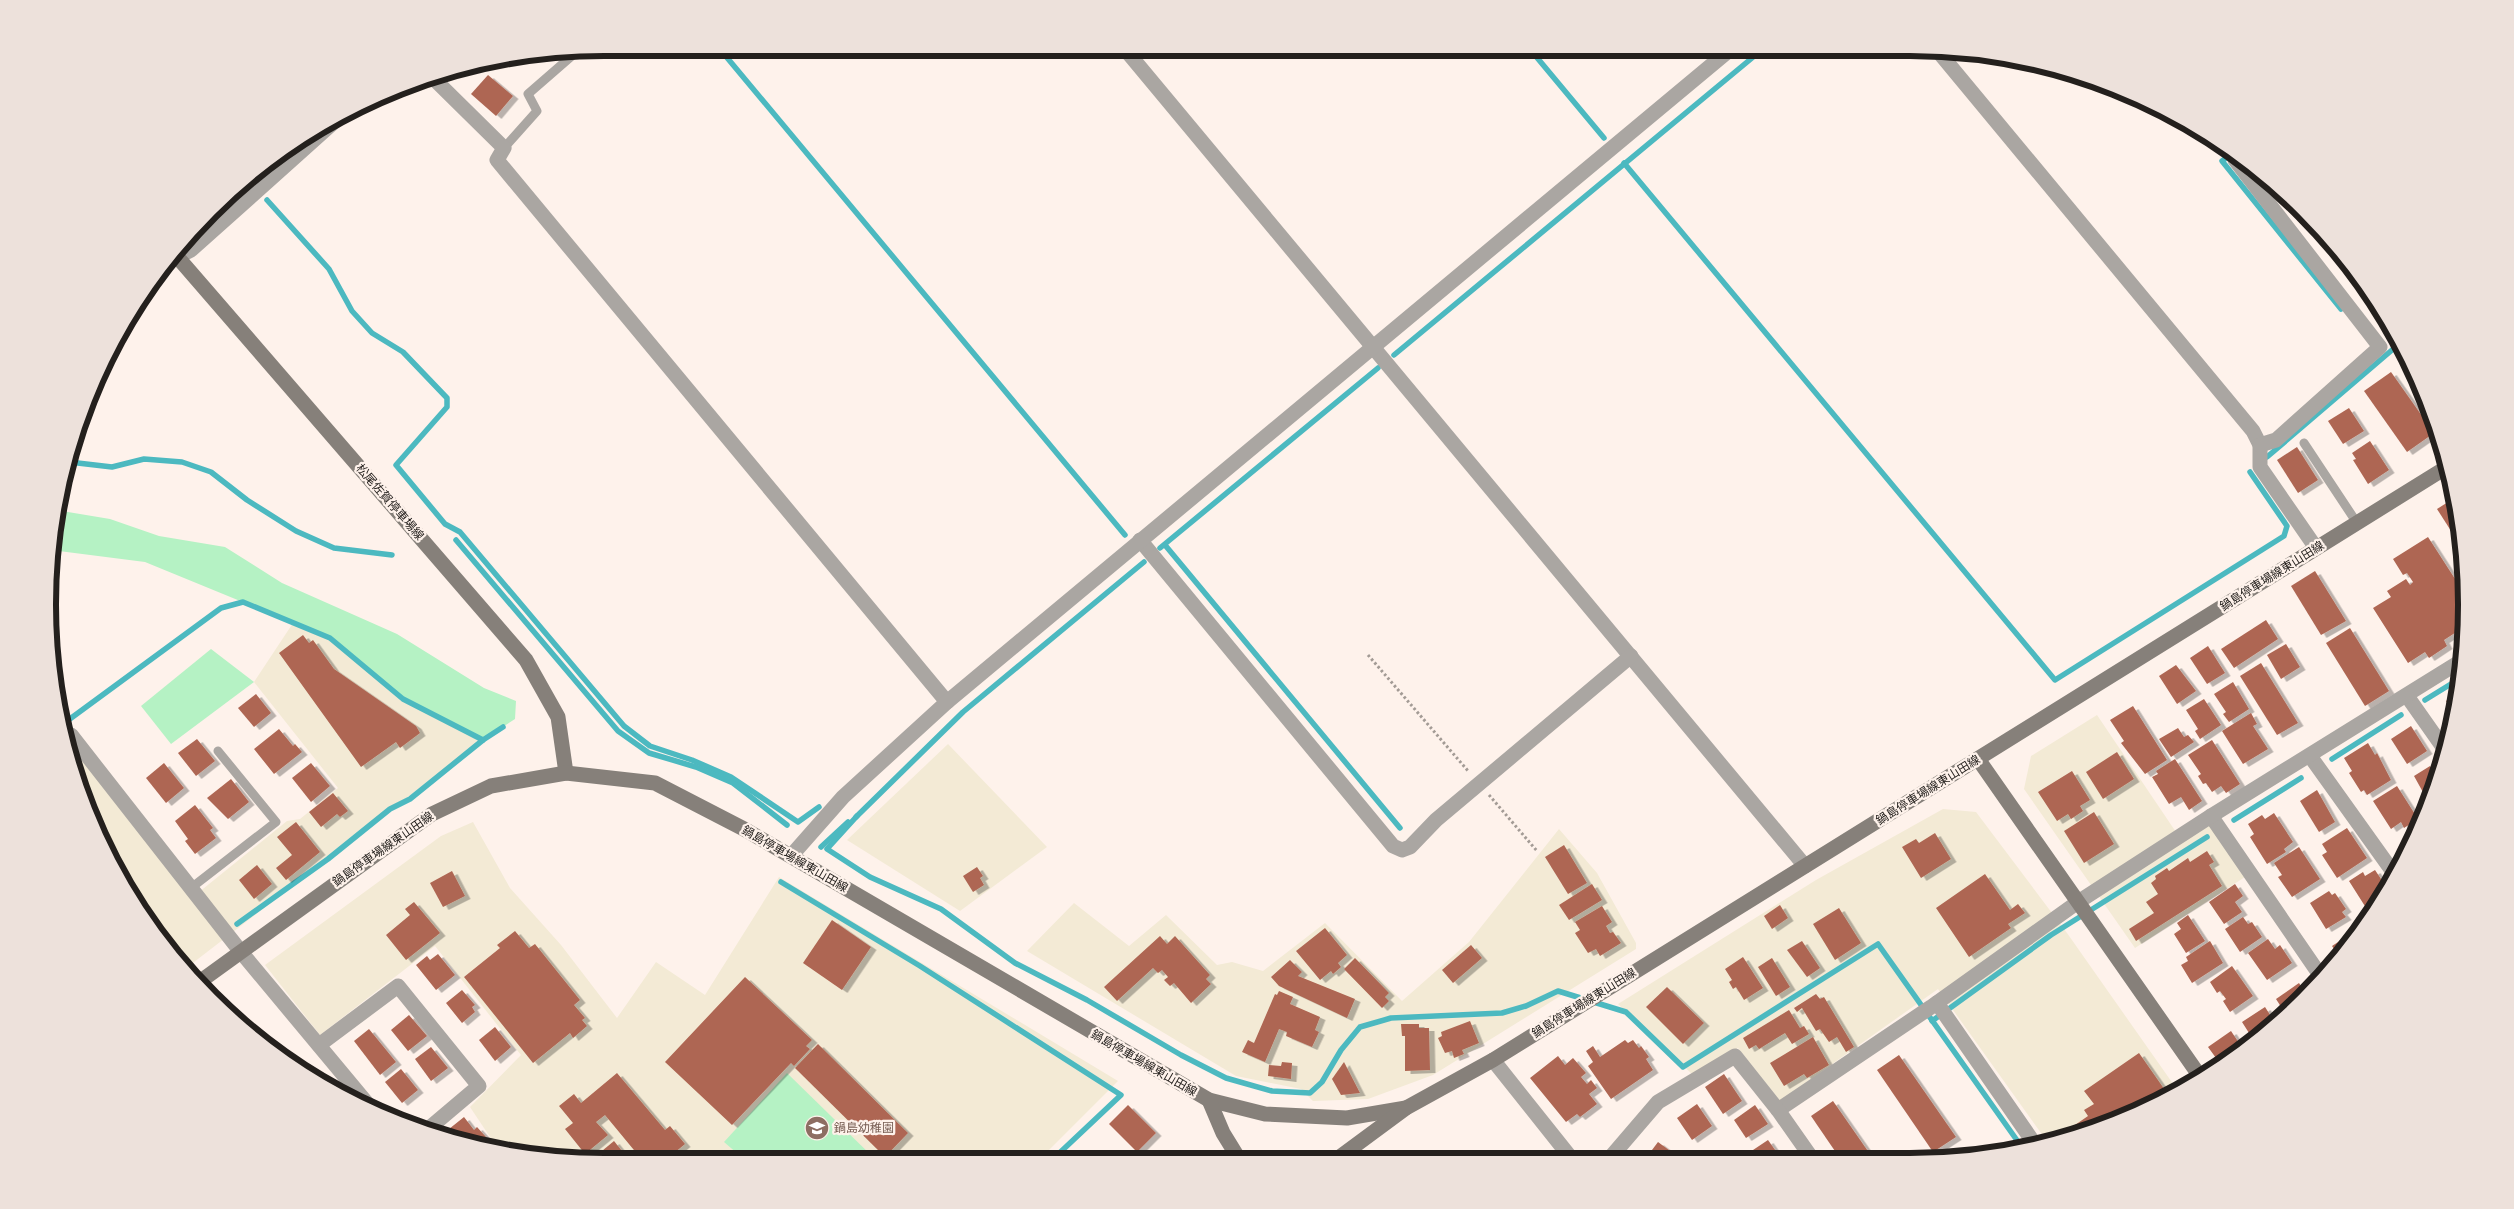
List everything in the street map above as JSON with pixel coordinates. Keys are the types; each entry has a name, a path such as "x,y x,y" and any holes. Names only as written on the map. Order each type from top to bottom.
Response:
{"main road":[{"name":"松尾佐賀停車場線","path":"179,260 526,660 558,717 566,772"},
{"name":"鍋島停車場線東山田線","path":"1344,1153 1406,1108 1493,1060 2441,471"},
{"path":"1978,759 2196,1071"},
{"name":"鍋島停車場線東山田線","path":"204,979 432,814 491,786 566,772 655,783 744,829 1209,1100 1265,1114 1347,1118 1406,1108"},
{"path":"1209,1100 1223,1133 1235,1153"}],"street":[{"path":"1131,56 1805,866"},
{"path":"791,856 843,797 947,702 1722,56"},
{"path":"1943,57 2254,431 2260,445 2260,467 2316,548"},
{"path":"437,82 504,148 497,160 947,702"},
{"path":"185,252 191,250 313,141"},
{"path":"2242,170 2380,347 2276,440 2260,445"},
{"path":"1140,540 1393,846 1402,850 1410,847 1436,820 1631,656"},
{"path":"1778,1110 1929,1008 2078,902 2211,816 2454,665"},
{"path":"2407,696 2440,743"},
{"path":"73,738 241,952 360,1095"},
{"path":"2310,756 2390,868"},
{"path":"2211,816 2317,971"},
{"path":"318,1045 398,986 479,1086 432,1125"},
{"path":"1929,1008 2031,1139"},
{"path":"1614,1153 1658,1102 1736,1056 1808,1153"},
{"path":"1493,1060 1567,1153"}],"lane":[{"path":"504,148 537,111 528,94 571,57"},
{"path":"2304,442 2356,523"},
{"path":"190,888 276,822 218,751"}],"path":[{"path":"1368,655 1537,851"}],"shaded area":[{"path":"293,623 333,641 406,703 483,739 191,965 149,909 130,879 98,814 85,781 76,751 193,897 287,821 300,819 338,788 254,682"},
{"path":"2097,715 2182,841 2208,824 2245,877 2135,948 2024,789 2031,756"},
{"path":"948,744 1047,847 960,911 847,840"},
{"path":"1943,809 1976,812 2067,933 2174,1085 2119,1111 2086,1124 2043,1136 1938,989 1780,1101 1738,1048 1693,1075 1618,1004 1816,880"},
{"path":"473,822 510,888 561,945 617,1018 656,962 705,995 779,877 1118,1081 1046,1153 604,1153 569,1152 491,1140 470,1107 521,1055 435,946 320,1035 265,965 441,836"},
{"path":"1559,829 1597,873 1636,943 1636,949 1433,1075 1368,1099 1313,1101 1301,1089 1236,1076 1027,951 1074,903 1129,946 1166,915 1217,965 1232,962 1263,971 1325,923 1402,1001 1469,942"}],"green space":[{"path":"65,511 110,519 159,536 225,547 282,583 397,634 484,688 516,701 515,719 483,740 403,699 330,638 145,562 59,551"},
{"path":"211,649 254,682 171,744 141,706"},
{"path":"787,1073 869,1153 737,1153 724,1142"}],"building":[{"path":"488,75 513,96 496,116 471,94"},
{"path":"2391,372 2427,423 2431,435 2407,452 2364,391"},
{"path":"2349,408 2364,431 2343,444 2328,421"},
{"path":"2370,441 2389,470 2368,484 2353,460 2356,459 2352,453"},
{"path":"2297,447 2318,480 2298,493 2277,460"},
{"path":"2448,502 2453,534 2437,509"},
{"path":"2428,537 2457,583 2457,631 2444,640 2447,646 2429,658 2425,652 2408,663 2373,608 2391,597 2387,591 2406,579 2410,585 2413,582 2407,573 2403,575 2393,559"},
{"path":"2315,571 2346,621 2321,635 2291,586"},
{"path":"2266,620 2278,639 2234,668 2221,649"},
{"path":"2350,628 2389,691 2365,706 2326,643"},
{"path":"303,635 309,643 313,640 334,669 416,726 420,733 400,748 396,742 361,767 279,653"},
{"path":"2286,644 2300,667 2281,679 2267,655"},
{"path":"2208,646 2225,673 2207,684 2190,658"},
{"path":"2261,663 2298,723 2277,735 2240,676"},
{"path":"2176,665 2196,691 2177,704 2159,676"},
{"path":"2233,682 2249,709 2229,722 2223,714 2226,712 2214,694"},
{"path":"256,694 271,713 254,727 238,708"},
{"path":"2204,699 2221,725 2200,739 2195,731 2198,729 2186,710"},
{"path":"2133,706 2167,760 2145,774 2121,743 2124,741 2110,720"},
{"path":"2251,713 2257,724 2253,726 2268,749 2243,764 2222,731"},
{"path":"2411,726 2427,751 2407,764 2391,739"},
{"path":"2178,728 2184,737 2188,735 2194,742 2171,757 2159,739"},
{"path":"279,729 293,746 295,744 302,752 274,774 254,749"},
{"path":"197,739 215,761 196,776 178,753"},
{"path":"2212,740 2240,784 2226,793 2221,786 2212,792 2206,783 2203,784 2198,776 2201,774 2188,755"},
{"path":"2368,743 2375,755 2377,753 2391,780 2367,795 2364,790 2361,792 2349,773 2352,771 2344,758"},
{"path":"2117,752 2134,779 2103,799 2086,772"},
{"path":"2175,759 2202,801 2189,810 2181,797 2169,804 2152,777 2158,774 2156,771"},
{"path":"164,763 184,788 166,803 146,778"},
{"path":"311,763 330,786 311,802 292,778"},
{"path":"2430,766 2432,770 2424,794 2414,776"},
{"path":"2072,771 2090,800 2080,806 2083,811 2071,819 2068,814 2057,821 2038,792"},
{"path":"231,779 249,802 228,819 207,798"},
{"path":"2397,786 2416,815 2412,823 2404,828 2401,822 2391,829 2373,801"},
{"path":"2317,790 2335,822 2319,832 2300,801"},
{"path":"333,793 348,811 340,817 337,814 321,827 309,812"},
{"path":"195,805 213,828 210,830 216,838 195,854 185,841 188,839 175,821"},
{"path":"2094,812 2114,844 2084,863 2064,831"},
{"path":"2274,813 2293,842 2284,849 2286,852 2267,864 2250,837 2254,834 2248,824 2262,815 2265,819"},
{"path":"296,822 320,852 286,880 276,868 292,855 277,837"},
{"path":"2347,828 2367,858 2337,878 2322,855 2327,852 2322,844"},
{"path":"1935,833 1951,859 1921,878 1902,847 1916,839 1919,843"},
{"path":"1564,845 1587,883 1568,894 1545,857"},
{"path":"2299,847 2320,879 2292,897 2278,877 2282,875 2274,863"},
{"path":"2207,851 2214,862 2209,865 2222,886 2136,941 2129,929 2154,913 2146,902 2158,894 2151,883 2156,879 2155,876 2167,868 2169,871 2188,858 2190,862"},
{"path":"257,865 272,884 254,899 239,880"},
{"path":"977,867 983,876 980,878 984,885 973,892 963,876"},
{"path":"2375,870 2383,881 2366,908 2349,881 2363,872 2365,876"},
{"path":"452,871 465,896 443,907 430,883"},
{"path":"1985,874 2010,910 2018,904 2025,913 2008,924 2011,928 1969,957 1936,908"},
{"path":"1592,884 1602,900 1569,920 1559,905"},
{"path":"2235,884 2243,896 2235,902 2242,912 2224,924 2209,902"},
{"path":"2329,891 2332,895 2335,893 2346,909 2342,912 2346,917 2326,929 2310,903"},
{"path":"414,902 440,933 406,960 386,935 410,915 405,909"},
{"path":"1780,905 1788,918 1772,929 1764,916"},
{"path":"1602,906 1612,922 1606,926 1610,933 1613,932 1621,943 1600,956 1596,949 1588,953 1575,933 1580,930 1575,922"},
{"path":"1839,908 1861,943 1835,960 1813,924"},
{"path":"2188,915 2205,941 2186,953 2174,934 2181,929 2177,923"},
{"path":"2243,917 2248,924 2252,922 2262,937 2240,952 2225,929"},
{"path":"832,920 871,947 842,990 803,963"},
{"path":"1325,928 1347,955 1338,963 1341,967 1333,974 1331,971 1320,980 1296,951"},
{"path":"515,931 529,948 535,944 580,1000 574,1005 585,1018 582,1020 587,1026 573,1038 570,1033 533,1063 464,977 500,948 497,945"},
{"path":"1160,936 1167,944 1175,936 1210,975 1206,979 1211,984 1191,1003 1174,983 1170,986 1164,980 1168,977 1162,970 1158,973 1153,968 1117,1001 1104,987"},
{"path":"2344,938 2335,950 2332,946"},
{"path":"2268,939 2275,949 2280,945 2292,963 2267,980 2248,953"},
{"path":"1802,941 1820,968 1807,977 1787,950"},
{"path":"2210,941 2223,963 2192,983 2181,965 2188,961 2186,957"},
{"path":"1471,945 1482,958 1453,983 1442,970"},
{"path":"438,954 455,975 436,990 416,965 427,956 430,960"},
{"path":"1743,957 1763,988 1744,1000 1736,987 1733,989 1729,982 1732,980 1725,969"},
{"path":"1355,958 1389,993 1385,997 1389,1001 1382,1008 1344,969"},
{"path":"1772,958 1790,987 1776,996 1758,967"},
{"path":"1290,960 1302,972 1298,976 1355,999 1347,1018 1279,986 1271,977"},
{"path":"2232,966 2253,996 2230,1012 2223,1001 2226,999 2220,991 2217,993 2210,982"},
{"path":"745,977 812,1040 806,1046 810,1049 794,1066 791,1063 732,1125 665,1062"},
{"path":"2299,983 2302,987 2281,1007 2276,999"},
{"path":"1667,987 1704,1023 1683,1044 1646,1007"},
{"path":"462,990 475,1005 472,1007 475,1012 462,1023 446,1003"},
{"path":"1279,991 1293,997 1290,1004 1320,1017 1315,1030 1319,1032 1312,1047 1286,1036 1287,1032 1279,1029 1265,1062 1242,1052 1248,1040 1254,1043 1275,994 1277,995"},
{"path":"1816,994 1820,999 1824,997 1854,1047 1846,1052 1837,1037 1829,1042 1820,1029 1816,1031 1802,1008 1797,1012 1794,1008"},
{"path":"2265,1007 2271,1017 2249,1033 2242,1022"},
{"path":"1789,1010 1800,1028 1804,1026 1809,1034 1792,1044 1785,1033 1759,1049 1756,1045 1749,1049 1743,1038"},
{"path":"409,1015 427,1036 408,1051 391,1030"},
{"path":"1470,1021 1479,1043 1462,1050 1464,1054 1454,1058 1452,1051 1445,1053 1438,1038 1442,1036 1441,1032"},
{"path":"1401,1024 1419,1024 1419,1028 1429,1028 1430,1070 1405,1071 1405,1036 1402,1036"},
{"path":"495,1027 511,1047 495,1061 479,1040"},
{"path":"369,1029 396,1062 380,1075 354,1041"},
{"path":"2231,1031 2239,1042 2216,1058 2208,1047"},
{"path":"1813,1037 1829,1065 1807,1078 1804,1074 1784,1086 1770,1063"},
{"path":"1625,1040 1628,1043 1633,1040 1639,1048 1641,1046 1649,1057 1646,1059 1653,1070 1611,1099 1588,1066 1593,1062 1586,1051 1593,1046 1600,1057"},
{"path":"818,1044 908,1133 889,1153 881,1153 795,1068"},
{"path":"431,1047 448,1068 431,1081 415,1059"},
{"path":"2139,1053 2164,1089 2119,1111 2070,1129 2088,1116 2084,1110 2094,1104 2084,1091"},
{"path":"1899,1055 1956,1137 1933,1152 1877,1070"},
{"path":"1558,1056 1565,1065 1573,1058 1586,1073 1581,1077 1587,1084 1591,1080 1597,1088 1589,1094 1597,1104 1580,1117 1577,1114 1566,1122 1530,1078"},
{"path":"1282,1062 1292,1063 1291,1079 1268,1076 1269,1065 1281,1066"},
{"path":"1344,1062 1360,1093 1341,1095 1332,1079"},
{"path":"401,1069 418,1090 402,1103 385,1082"},
{"path":"617,1073 665,1130 670,1126 685,1144 674,1153 636,1153 605,1115 596,1122 608,1135 587,1153 584,1152 565,1129 573,1123 559,1106 574,1094 581,1103"},
{"path":"1724,1074 1742,1101 1723,1114 1705,1087"},
{"path":"1833,1101 1869,1153 1836,1153 1811,1116"},
{"path":"1697,1104 1712,1126 1692,1140 1677,1118"},
{"path":"1128,1105 1156,1133 1137,1152 1109,1124"},
{"path":"1755,1105 1768,1124 1746,1138 1734,1120"},
{"path":"464,1117 474,1130 477,1127 486,1137 484,1139 449,1129"},
{"path":"1768,1140 1777,1153 1748,1153"},
{"path":"614,1141 624,1153 604,1153 600,1153"},
{"path":"1658,1142 1673,1153 1650,1153"}],"waterway":[{"path":"726,56 1125,535"},
{"path":"1536,56 1604,138"},
{"path":"1394,355 1754,56"},
{"path":"2226,158 2222,161 2341,309"},
{"path":"1624,163 2055,680 2284,536 2287,526 2250,472"},
{"path":"267,200 329,269 352,311 372,333 403,352 447,398 447,407 396,465 445,524 460,532 624,726 650,746 692,760 731,777 798,822 819,807"},
{"path":"2267,457 2394,348"},
{"path":"1160,548 1378,368"},
{"path":"75,463 112,467 144,459 182,462 211,472 247,500 296,531 334,548 392,555"},
{"path":"456,540 618,731 649,753 696,767 733,783 787,825"},
{"path":"1165,545 1400,828"},
{"path":"856,817 963,712 1144,562"},
{"path":"69,720 221,608 243,602 330,638 403,699 483,740"},
{"path":"2425,700 2452,684"},
{"path":"2332,759 2401,715"},
{"path":"237,924 328,859 390,809 410,799 483,740 503,727"},
{"path":"2234,820 2301,778"},
{"path":"857,816 827,849 870,877 941,909 1015,963 1087,1000 1181,1055 1226,1078 1272,1091 1310,1093 1322,1082 1341,1050 1360,1027 1391,1018 1502,1013 1526,1006 1558,991 1626,1012 1683,1067 1878,944 2018,1142"},
{"path":"821,847 848,822"},
{"path":"1932,1021 2051,935 2207,837"},
{"path":"781,882 920,966 1121,1095 1059,1153"}],"place":[{"name":"鍋島幼稚園","path":"817,1128"}]}
